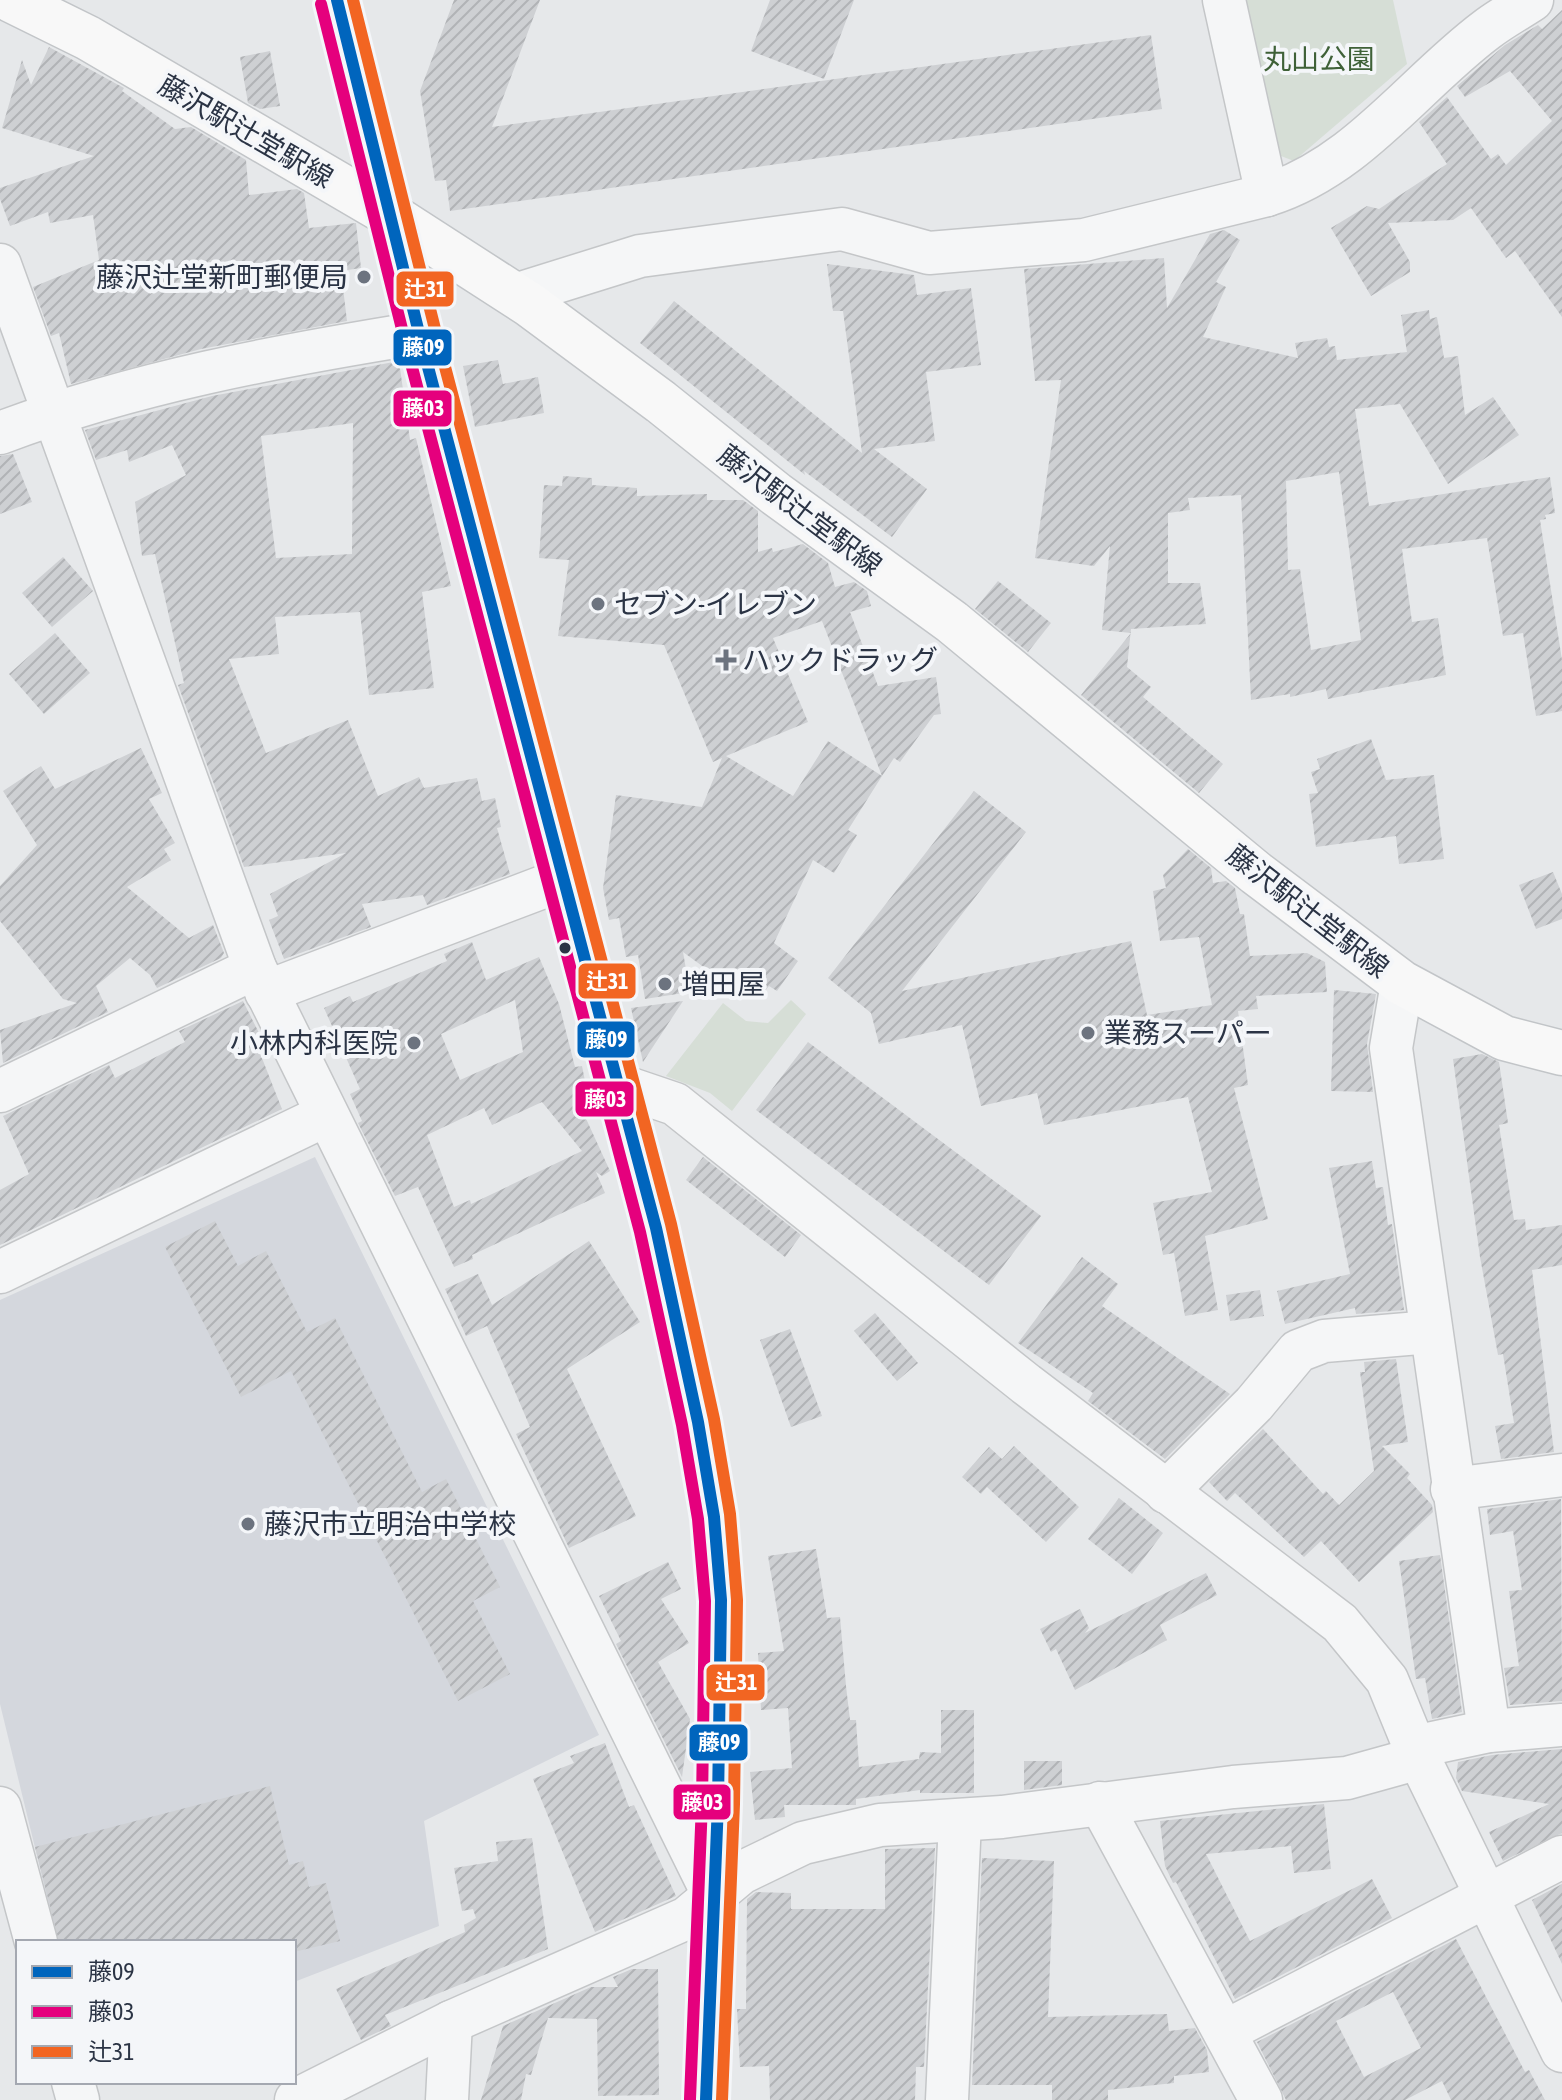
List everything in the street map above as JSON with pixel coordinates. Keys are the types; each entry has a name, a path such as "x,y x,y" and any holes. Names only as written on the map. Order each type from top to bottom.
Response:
{"main road":[{"name":"藤沢駅辻堂駅線","path":"11,0 88,38 389,214 515,295 661,402 776,494 952,622 1256,873 1402,983 1504,1038 1562,1053"}],"street":[{"path":"337,0 419,333 619,1085 680,1332 714,1517 721,1616 706,2100"},
{"path":"1224,0 1267,195"},
{"path":"515,295 640,256 842,229 929,253 1084,240 1267,195 1353,150 1486,30 1532,0"},
{"path":"0,265 260,980 714,1895"},
{"path":"0,433 54,413 176,379 419,333"},
{"path":"0,1091 260,980 564,879"},
{"path":"1402,983 1391,1048 1489,1731"},
{"path":"619,1085 675,1104 1166,1492 1340,1623 1387,1680 1419,1758 1562,2051"},
{"path":"0,1272 326,1115"},
{"path":"1166,1492 1254,1404 1298,1351 1324,1341 1431,1332"},
{"path":"1452,1489 1562,1475"},
{"path":"296,2100 451,2022 687,1918 741,1873 803,1843 880,1825 960,1821 1100,1803 1347,1778 1419,1758 1428,1744 1489,1731 1562,1725"},
{"path":"1100,1803 1261,2100"},
{"path":"0,1808 11,1890 35,1940"},
{"path":"947,2100 960,1821"},
{"path":"1226,2031 1562,1857"},
{"path":"447,2100 451,2022"}],"shaded area":[{"name":"藤沢市立明治中学校","path":"315,1157 599,1735 424,1821 439,1926 296,1981 296,1940 58,1940 0,1704 0,1300"}],"green space":[{"name":"丸山公園","path":"1244,0 1393,0 1407,64 1294,161 1281,156"},
{"path":"791,1000 806,1014 732,1111 710,1093 666,1076 723,1003 746,1021 768,1023"}],"building":[{"path":"454,0 540,0 492,127 1151,35 1162,109 450,211 446,180 435,181 420,91"},
{"path":"770,0 854,0 824,79 751,51"},
{"path":"1562,10 1562,317 1515,251 1506,258 1471,208 1453,220 1388,223 1410,262 1410,272 1371,296 1331,228 1367,206 1379,209 1447,164 1419,122 1447,97 1491,159 1498,154 1506,165 1552,121 1510,71 1465,97 1457,86 1505,45 1538,25 1542,29"},
{"path":"49,47 124,88 122,91 175,129 191,127 246,160 249,195 297,189 304,193 309,228 356,223 361,268 341,271 347,321 201,349 71,384 59,333 51,336 33,287 99,260 93,215 50,223 48,212 10,226 0,199 0,188 94,156 2,128 22,60 31,85"},
{"path":"270,51 280,106 260,109 248,103 240,57"},
{"path":"1224,230 1240,240 1216,282 1226,287 1203,337 1298,358 1295,343 1327,338 1329,347 1335,346 1337,360 1407,352 1401,315 1429,310 1430,319 1437,317 1444,358 1458,356 1465,415 1493,397 1519,435 1448,484 1400,404 1355,409 1369,506 1550,477 1555,513 1545,515 1546,519 1540,520 1562,660 1562,711 1536,716 1523,633 1503,636 1487,538 1402,549 1412,622 1438,618 1446,675 1328,699 1326,689 1290,697 1290,694 1251,700 1241,495 1188,498 1190,510 1168,513 1168,583 1200,583 1206,624 1131,629 1131,633 1102,630 1110,546 1094,566 1035,558 1061,380 1035,381 1024,269 1164,258 1167,308 1210,234","holes":["1339,472 1361,640 1311,650 1300,569 1288,570 1286,481"]},
{"path":"827,264 914,275 917,295 971,288 981,365 926,372 935,441 874,449 927,489 892,537 804,471 805,475 640,343 674,301 862,453 843,311 833,311"},
{"path":"498,360 503,384 538,377 544,413 475,427 463,366"},
{"path":"399,361 410,440 416,438 451,586 422,592 434,688 369,695 360,612 275,617 279,654 229,659 266,753 348,720 378,796 419,777 424,788 477,778 482,801 495,798 501,827 497,828 510,874 427,905 423,895 362,904 371,927 284,959 269,920 278,916 270,894 346,853 244,867 178,685 184,683 155,554 142,556 135,502 186,475 172,445 129,462 127,450 96,460 85,430 212,396","holes":["353,423 352,554 276,558 261,436"]},
{"path":"13,454 32,502 0,514 0,456"},
{"path":"563,476 592,478 592,485 637,488 637,496 707,494 707,500 743,500 758,511 758,552 772,548 773,552 803,544 828,563 835,587 854,582 867,591 871,606 850,612 878,686 936,677 941,714 934,715 900,762 894,758 848,830 857,835 834,873 813,860 774,943 798,961 777,991 769,986 761,996 752,990 746,998 683,952 690,992 645,999 638,955 626,957 619,918 609,920 603,888 616,795 702,807 722,758 713,762 664,645 558,636 569,560 539,558 544,485 562,486","holes":["822,621 882,776 828,741 793,796 726,756 808,722 773,638"]},
{"path":"63,557 93,591 52,627 22,593"},
{"path":"998,581 1051,623 1028,652 975,609"},
{"path":"55,633 90,673 44,714 9,674"},
{"path":"1131,634 1127,667 1151,687 1143,697 1223,764 1199,793 1081,695"},
{"path":"1371,739 1386,780 1434,775 1444,859 1399,864 1396,836 1316,847 1309,794 1318,793 1311,772 1320,769 1317,759"},
{"path":"141,748 162,793 149,799 175,843 164,849 171,860 127,887 189,938 213,925 224,953 221,958 157,988 150,975 130,958 96,986 108,1012 3,1063 0,1030 77,1003 63,999 0,921 0,886 37,845 3,791 41,766 55,789"},
{"path":"974,791 1026,832 902,991 1131,941 1147,1015 1212,1005 1199,937 1160,941 1153,891 1166,888 1163,875 1188,849 1211,868 1213,883 1226,881 1235,888 1240,914 1244,914 1250,956 1307,953 1325,962 1327,992 1256,996 1258,1009 1238,1011 1248,1085 1234,1088 1268,1219 1205,1236 1218,1310 1185,1316 1174,1253 1163,1255 1153,1203 1212,1192 1188,1097 1044,1125 1037,1093 981,1106 962,1025 879,1044 871,1013 828,978"},
{"path":"1553,872 1562,894 1562,919 1536,929 1519,885"},
{"path":"472,942 486,980 539,957 559,1004 575,1067 582,1066 591,1111 583,1112 610,1171 602,1176 596,1172 605,1193 472,1255 473,1259 454,1267 418,1187 395,1196 358,1123 362,1121 350,1094 360,1089 324,1008 350,996 353,1002 447,961 444,954","holes":["515,1000 523,1052 460,1080 441,1034","542,1102 582,1151 471,1204 470,1200 454,1207 427,1135 484,1108 492,1125"]},
{"path":"1334,990 1376,994 1367,1044 1373,1092 1331,1091"},
{"path":"243,1001 265,1045 258,1048 282,1109 0,1245 0,1190 29,1174 3,1116 109,1065 115,1078 185,1042 179,1031"},
{"path":"683,1001 643,1062 631,1008"},
{"path":"808,1042 1041,1216 989,1285 756,1110"},
{"path":"1482,1054 1499,1062 1508,1123 1499,1125 1514,1220 1525,1219 1526,1230 1562,1225 1562,1265 1532,1270 1554,1452 1501,1459 1495,1426 1514,1423 1503,1354 1498,1355 1480,1257 1453,1059"},
{"path":"703,1157 801,1235 785,1257 686,1180"},
{"path":"1372,1161 1376,1188 1383,1187 1388,1225 1392,1224 1404,1310 1356,1314 1355,1308 1285,1324 1277,1291 1350,1274 1329,1168"},
{"path":"215,1221 238,1266 266,1251 307,1332 335,1318 422,1492 446,1479 500,1587 473,1601 510,1674 458,1701 291,1371 241,1397 165,1247"},
{"path":"589,1241 640,1322 567,1369 636,1516 569,1548 516,1434 530,1427 487,1326 466,1336 445,1289 478,1274 492,1305"},
{"path":"1082,1257 1118,1284 1102,1306 1230,1394 1165,1459 1088,1401 1093,1393 1018,1343"},
{"path":"1260,1290 1264,1316 1230,1321 1226,1295"},
{"path":"875,1313 918,1363 897,1381 854,1331"},
{"path":"790,1329 822,1416 791,1427 760,1340"},
{"path":"1396,1359 1408,1442 1382,1446 1410,1474 1407,1478 1432,1505 1433,1512 1359,1582 1321,1541 1304,1557 1235,1493 1227,1501 1209,1482 1263,1429 1323,1494 1326,1491 1339,1505 1374,1471 1360,1372 1365,1372 1364,1362"},
{"path":"1014,1446 1079,1507 1046,1542 987,1487 981,1494 962,1477 989,1447 1002,1459"},
{"path":"1119,1498 1163,1533 1132,1574 1088,1539"},
{"path":"1561,1499 1562,1701 1510,1705 1504,1668 1519,1666 1509,1591 1522,1590 1513,1531 1490,1535 1487,1509"},
{"path":"816,1549 827,1618 840,1617 850,1720 856,1720 859,1767 919,1759 920,1752 941,1753 941,1710 974,1710 974,1793 920,1793 920,1790 856,1799 856,1805 784,1805 785,1817 755,1820 750,1772 792,1768 788,1708 761,1710 758,1653 784,1651 768,1556"},
{"path":"1440,1555 1462,1712 1432,1719 1425,1678 1416,1679 1399,1561"},
{"path":"668,1562 681,1589 661,1599 689,1643 658,1662 690,1719 682,1777 616,1644 621,1641 599,1596"},
{"path":"1206,1573 1217,1595 1160,1625 1167,1640 1075,1690 1056,1649 1051,1652 1040,1629 1080,1609 1089,1628 1085,1633"},
{"path":"605,1743 629,1807 634,1805 676,1896 595,1932 533,1779 574,1763 570,1756"},
{"path":"1562,1749 1562,1833 1503,1861 1489,1832 1549,1804 1462,1791 1456,1778 1458,1762 1492,1755"},
{"path":"1024,1761 1062,1761 1062,1785 1024,1790"},
{"path":"270,1786 289,1865 303,1861 309,1887 326,1883 340,1941 296,1952 296,1940 58,1940 35,1847"},
{"path":"1324,1804 1331,1869 1294,1873 1291,1846 1206,1854 1250,1941 1372,1879 1392,1918 1235,1999 1165,1866 1160,1821"},
{"path":"532,1838 548,1949 385,2015 391,2026 361,2040 336,1989 465,1932 464,1925 476,1918 473,1909 462,1911 454,1868 498,1861 496,1842"},
{"path":"935,1848 924,2067 916,2067 915,2100 770,2100 769,2066 740,2067 737,2009 746,2009 747,1899 756,1892 791,1893 791,1909 885,1909 885,1849"},
{"path":"982,1858 1054,1861 1048,2017 1167,2014 1169,2031 1195,2028 1207,2050 1209,2072 1174,2076 1174,2083 1108,2090 1108,2100 1052,2100 1052,2085 972,2085"},
{"path":"1562,1884 1562,1964 1532,1900"},
{"path":"1456,1939 1525,2072 1529,2070 1545,2100 1451,2100 1442,2081 1405,2100 1286,2100 1257,2042","holes":["1393,1992 1421,2048 1364,2077 1336,2021"]},
{"path":"632,1969 658,1969 659,2095 598,2096 597,2019 548,2018 531,2075 526,2074 521,2100 481,2100 503,2026 591,1987 618,1987 613,1977"}],"transit line":[{"name":"藤09","path":"337,0 419,333 656,1228 698,1422 714,1517 721,1600 718,1803 706,2100"},
{"name":"辻31","path":"353,0 435,329 671,1224 714,1419 730,1514 737,1600 734,1804 722,2100"},
{"name":"藤03","path":"321,4 404,337 640,1232 682,1425 698,1519 705,1601 702,1803 690,2099"}],"place":[{"name":"藤沢辻堂新町郵便局","path":"364,277"},
{"name":"セブン-イレブン","path":"598,604"},
{"name":"ハックドラッグ","path":"726,660"},
{"name":"増田屋","path":"665,984"},
{"name":"業務スーパー","path":"1088,1033"},
{"name":"小林内科医院","path":"414,1043"},
{"name":"藤沢市立明治中学校","path":"248,1524"}]}
